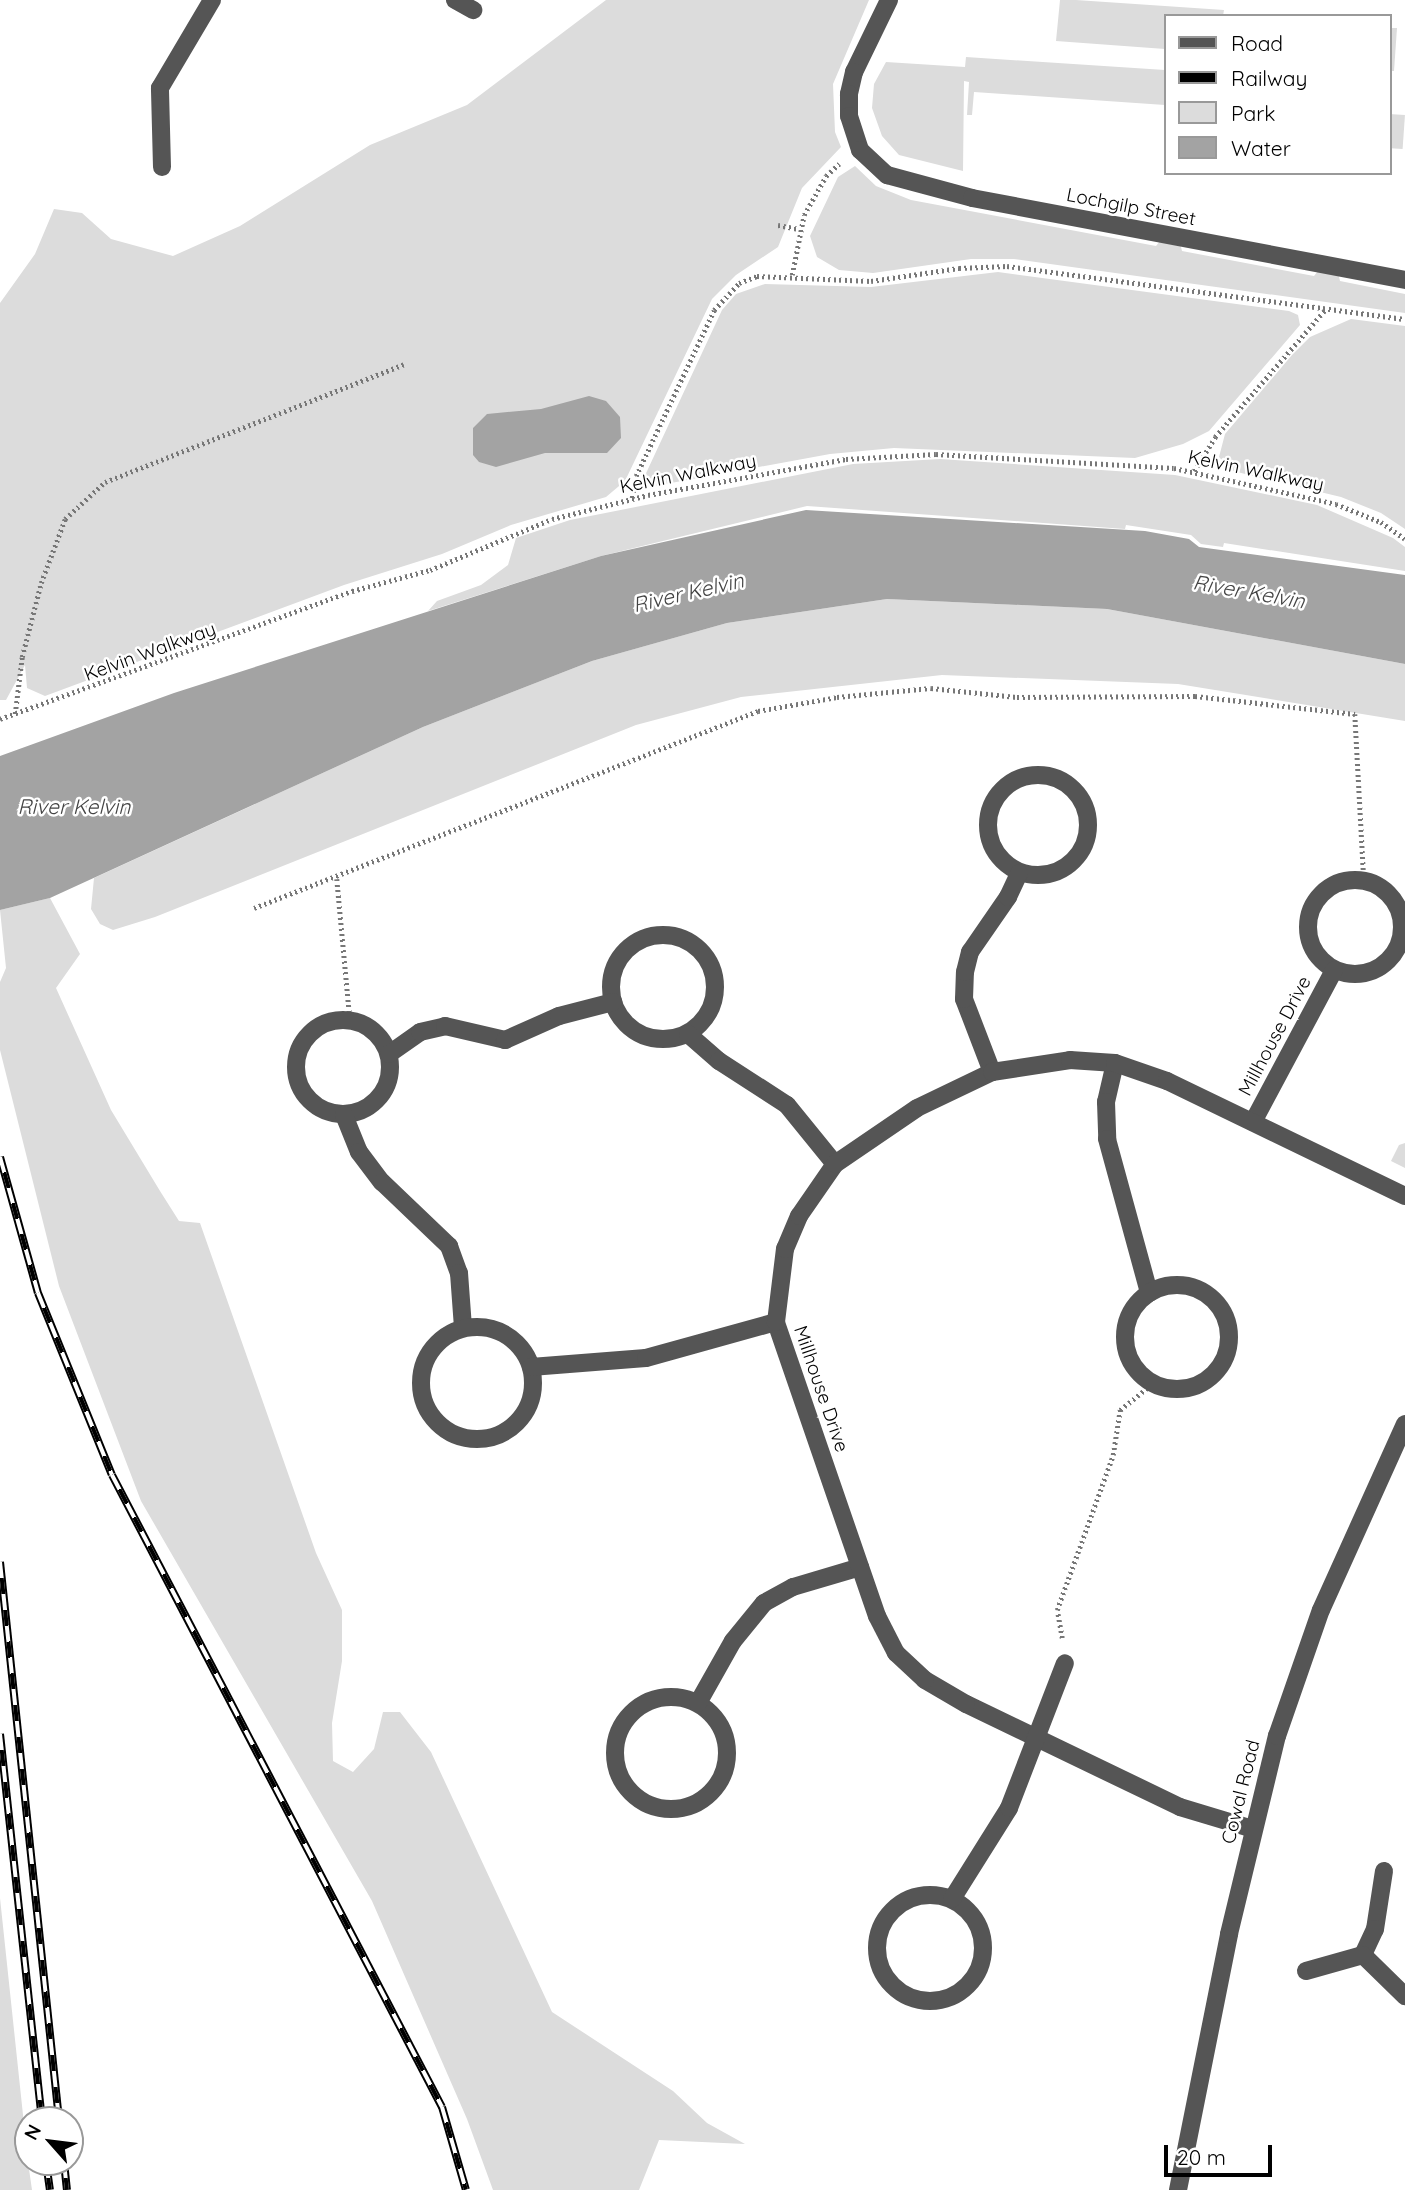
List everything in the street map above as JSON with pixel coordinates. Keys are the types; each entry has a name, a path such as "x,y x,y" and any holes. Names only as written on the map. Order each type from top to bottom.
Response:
{"street":[{"path":"162,167 160,88 212,0"},
{"path":"455,0 473,10"},
{"path":"860,150 849,116 853,72 889,0"},
{"name":"Lochgilp Street","path":"860,150 887,176 926,188 1405,280"},
{"path":"1034,774 1057,778 1076,791 1087,811 1088,833 1080,854 1052,873 1019,873 1000,860 989,840 988,817 996,796 1013,781 1034,774"},
{"path":"992,1072 964,999 965,972 970,952 1008,897 1019,873"},
{"name":"Millhouse Drive","path":"1344,880 1364,880 1393,897 1403,912 1402,935 1393,955 1377,970 1356,975 1334,970 1319,958 1310,941 1308,922 1314,903 1327,889 1344,880"},
{"path":"673,934 701,951 716,979 710,1010 688,1034 666,1040 643,1035 624,1022 613,1002 610,981 617,960 632,944 652,935 673,934"},
{"name":"Millhouse Drive","path":"1253,1122 1334,970"},
{"path":"389,1054 420,1031 445,1026 505,1040 559,1016 613,1002"},
{"path":"350,1020 367,1026 389,1054 390,1076 381,1096 364,1109 344,1115 312,1103 301,1089 297,1055 317,1028 350,1020"},
{"path":"688,1034 719,1061 787,1105 835,1164"},
{"name":"Millhouse Drive","path":"1253,1829 1180,1807 943,1692 909,1667 884,1635 776,1322 785,1249 799,1216 835,1164 936,1097 992,1072 1070,1060 1115,1063 1167,1082 1405,1196"},
{"path":"1115,1063 1106,1102 1107,1139 1149,1293"},
{"path":"344,1115 359,1152 382,1182 449,1246 459,1273 463,1328"},
{"path":"1172,1284 1196,1288 1216,1301 1228,1323 1229,1347 1219,1369 1200,1385 1176,1390 1152,1384 1133,1365 1125,1339 1130,1313 1149,1293 1172,1284"},
{"path":"531,1367 646,1358 776,1322"},
{"path":"485,1327 505,1334 522,1348 531,1367 529,1403 525,1414 508,1432 472,1439 439,1426 425,1406 419,1382 425,1358 441,1339 463,1328 485,1327"},
{"name":"Cowal Road","path":"1178,2190 1253,1829 1309,1642 1405,1424"},
{"path":"698,1703 733,1641 764,1603 793,1587 860,1567"},
{"path":"952,1899 1009,1808 1065,1663"},
{"path":"678,1696 698,1703 714,1716 724,1734 727,1755 723,1775 694,1805 674,1810 653,1807 635,1797 621,1781 615,1761 615,1741 631,1714 657,1698 678,1696"},
{"path":"1306,1971 1363,1955 1375,1929 1384,1871"},
{"path":"922,1895 952,1899 965,1907 981,1929 982,1964 972,1983 950,1998 917,2001 895,1990 882,1973 876,1951 880,1930 890,1912 922,1895"},
{"path":"1363,1955 1405,1996"}],"path":[{"path":"792,275 798,229 826,176 860,150"},
{"path":"778,225 798,229"},
{"path":"632,498 636,476 719,302 748,279 792,275 884,280 958,268 1007,266 1405,319"},
{"path":"1194,471 1214,437 1326,309"},
{"path":"15,714 22,657 41,583 65,519 105,482 404,364"},
{"name":"Kelvin Walkway","path":"0,719 352,591 430,570 552,519 632,498 890,454 1194,471 1336,504 1381,522 1405,539"},
{"path":"254,908 337,879 745,716 836,697 932,688 1017,697 1195,696 1355,714 1364,880"},
{"path":"337,879 350,1020"},
{"path":"1065,1663 1057,1610 1113,1455 1120,1410 1152,1384"}],"green space":[{"path":"606,0 869,0 833,84 835,132 841,147 802,188 778,247 736,275 712,299 625,481 606,497 511,525 442,554 344,585 45,696 27,688 25,665 6,700 0,700 0,303 35,254 54,209 82,213 111,239 173,256 240,226 370,145 467,105"},
{"path":"1060,0 1224,10 1223,14 1164,14 1164,49 1056,41"},
{"path":"1391,28 1397,28 1394,71 1391,71"},
{"path":"966,57 1164,70 1164,105 974,92 972,115 967,115 969,82 964,81 963,171 899,155 882,136 872,108 874,84 886,62 965,67"},
{"path":"1391,114 1405,115 1403,149 1391,148"},
{"path":"855,166 876,186 911,200 1156,246 1164,236 1179,239 1182,251 1314,276 1322,266 1337,269 1340,281 1405,294 1405,313 1014,259 971,259 873,273 839,270 817,257 810,236 838,177"},
{"path":"998,272 1289,311 1298,315 1300,325 1209,431 1183,444 1135,458 894,448 830,454 649,487 641,484 722,310 736,294 765,284 871,287"},
{"path":"1351,319 1405,326 1405,529 1381,513 1341,497 1233,471 1219,457 1225,434 1292,355 1310,337"},
{"path":"940,459 1175,475 1317,505 1393,538 1405,547 1405,571 1224,543 1223,547 1201,544 1191,535 1126,525 1125,529 807,506 601,556 428,611 437,601 481,585 508,565 516,538 570,520 853,464"},
{"path":"887,599 1107,609 1405,664 1405,721 1178,684 942,675 741,697 636,725 155,917 113,930 100,924 91,909 94,878 423,727 592,661 727,623"},
{"path":"50,898 80,954 56,988 111,1110 160,1191 179,1221 200,1223 316,1553 342,1610 342,1661 332,1723 333,1761 353,1772 374,1749 383,1712 400,1712 431,1752 552,2012 673,2091 707,2123 745,2144 659,2140 639,2190 493,2190 467,2119 372,1901 141,1501 59,1286 0,1050 0,982 6,968 0,910"},
{"path":"1405,1143 1405,1168 1391,1161 1399,1145"},
{"path":"0,1898 22,2106 14,2106 14,2176 30,2176 32,2190 0,2190"}],"water":[{"path":"589,396 606,401 620,417 621,438 607,453 545,453 496,467 479,462 473,455 473,428 487,414 541,409"},
{"name":"River Kelvin","path":"806,510 1145,531 1189,539 1199,547 1405,575 1405,664 1107,609 887,599 727,623 592,661 423,727 50,898 0,910 0,756 174,693 601,556"}],"railway":[{"path":"0,1157 38,1293 112,1475 442,2107 466,2190"},
{"path":"0,1562 58,2106"},
{"path":"0,1734 40,2106"},
{"path":"48,2176 50,2190"},
{"path":"66,2176 67,2190"}]}
